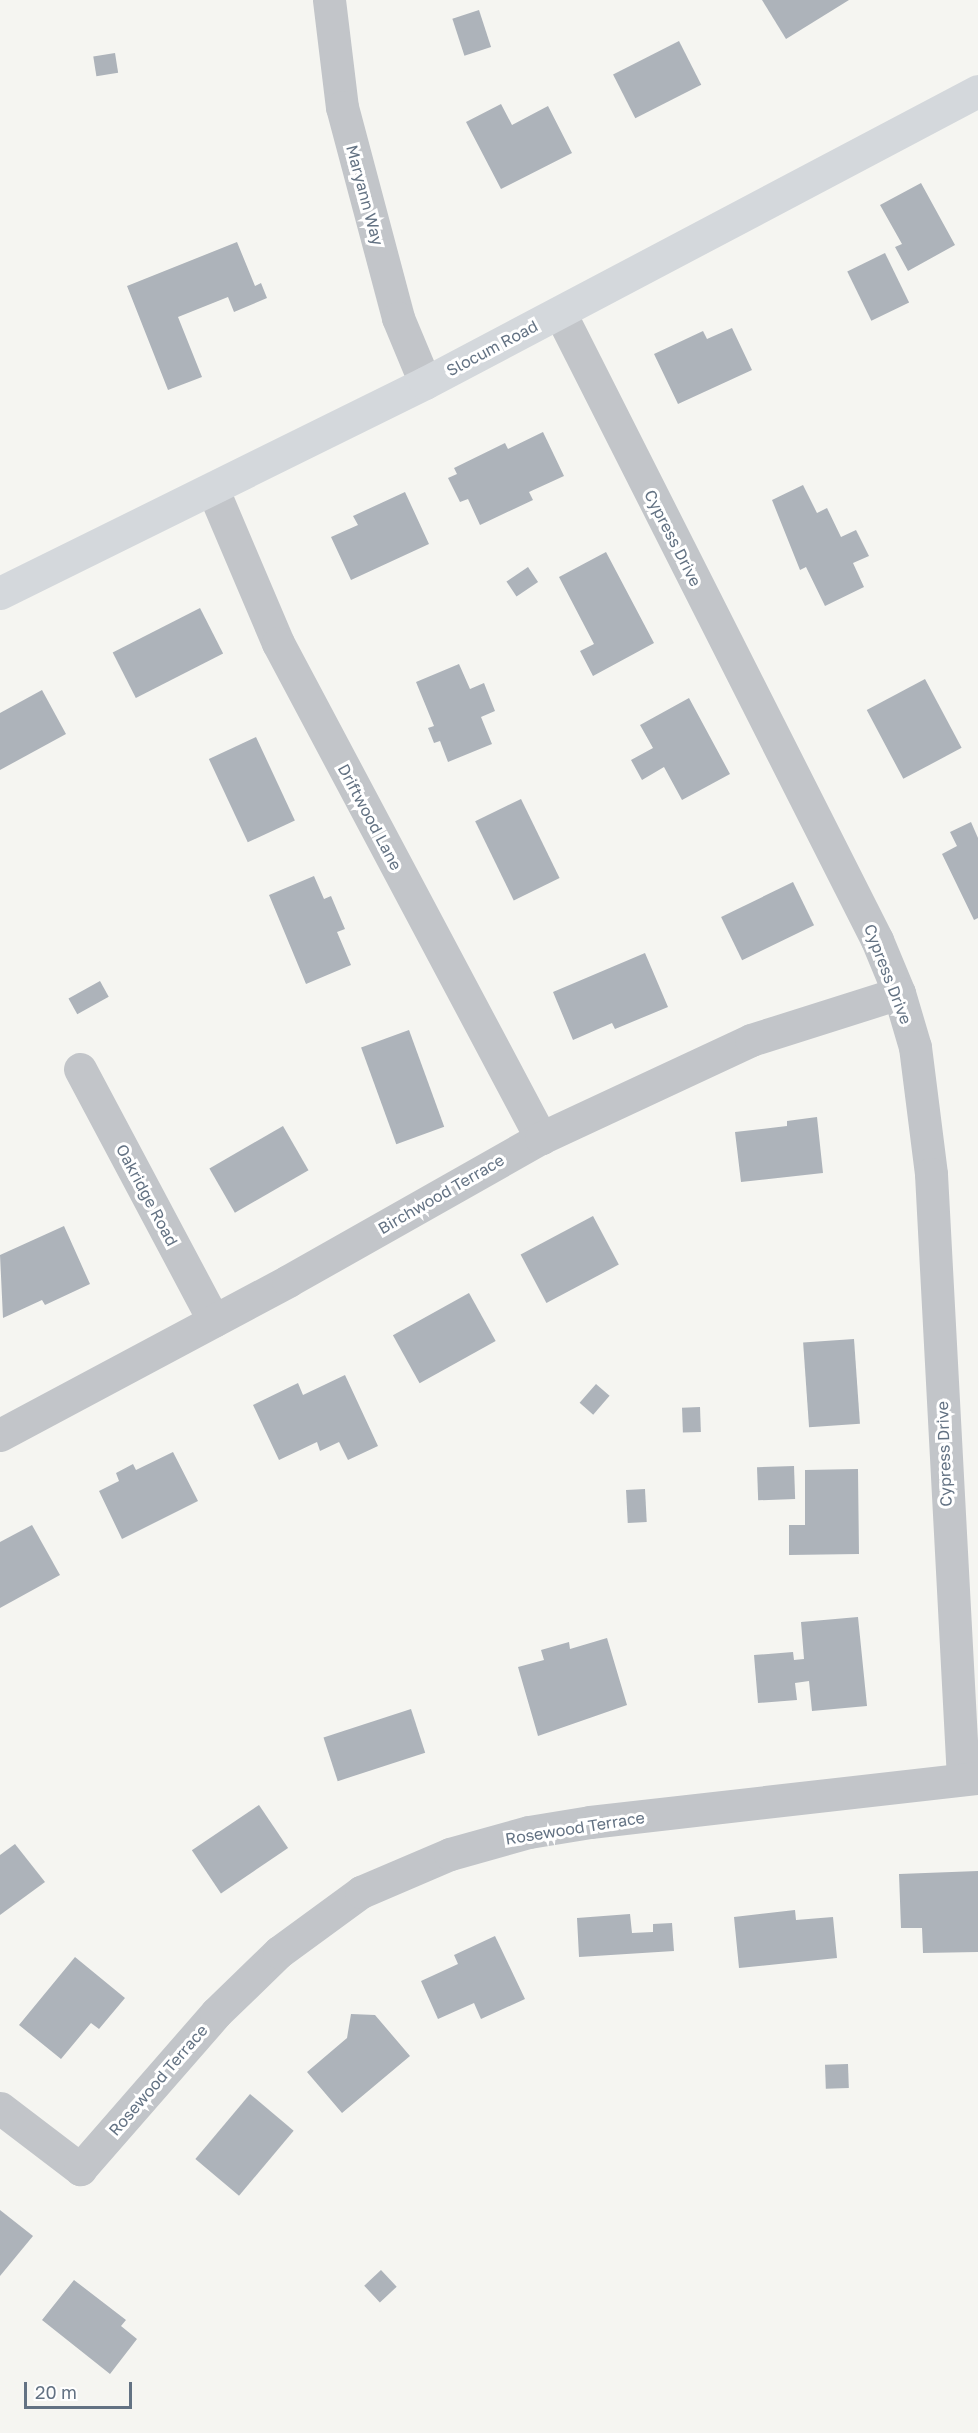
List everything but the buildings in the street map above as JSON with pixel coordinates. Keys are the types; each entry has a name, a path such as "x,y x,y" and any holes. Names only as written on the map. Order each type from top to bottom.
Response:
{"main road":[{"name":"Slocum Road","path":"0,593 213,490 425,383 978,91"}],"street":[{"name":"Maryann Way","path":"329,0 342,107 398,318 425,383"},
{"name":"Cypress Drive","path":"560,313 877,940 899,993 915,1047 931,1174 970,1778"},
{"name":"Driftwood Lane","path":"213,490 278,643 541,1137"},
{"name":"Birchwood Terrace","path":"0,1435 214,1321 541,1137 751,1040 899,993"},
{"name":"Oakridge Road","path":"80,1069 214,1321"},
{"name":"Rosewood Terrace","path":"0,2108 80,2169 216,2013 257,1972 332,1910 389,1877 476,1846 540,1830 970,1778"}]}
